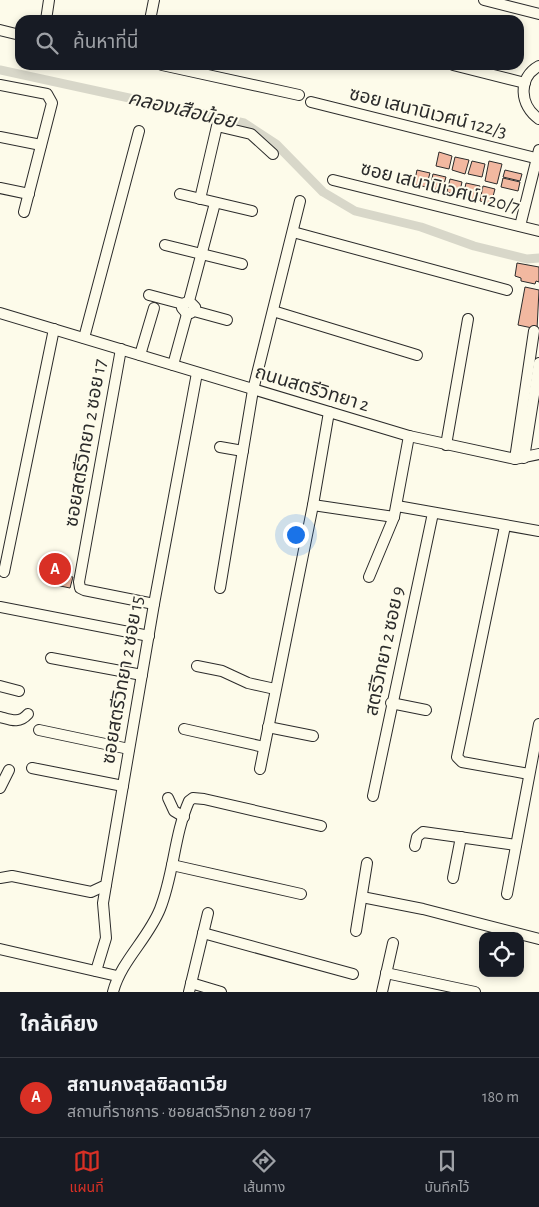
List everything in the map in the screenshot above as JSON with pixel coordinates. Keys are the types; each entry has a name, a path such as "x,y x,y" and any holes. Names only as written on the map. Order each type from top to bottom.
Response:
{"street":[{"path":"47,15 50,0"},
{"path":"151,15 154,0"},
{"path":"484,0 539,14"},
{"path":"0,30 15,34"},
{"path":"539,66 529,75 525,83 523,97 525,104 539,119"},
{"path":"185,70 300,95"},
{"path":"473,70 525,83"},
{"path":"0,85 47,94 52,102 24,212"},
{"name":"ซอย เสนานิเวศน์ 122/3","path":"311,102 538,156"},
{"path":"200,199 217,126 251,134 273,154"},
{"path":"84,338 138,131"},
{"path":"0,137 41,145"},
{"path":"520,226 538,156"},
{"name":"ซอย เสนานิเวศน์ 120/7","path":"333,180 539,231"},
{"path":"0,188 29,194"},
{"path":"180,194 252,211"},
{"path":"220,588 253,390 300,201"},
{"path":"173,365 215,203"},
{"path":"293,232 507,290"},
{"path":"165,245 242,264"},
{"path":"149,295 227,320"},
{"path":"140,355 154,308"},
{"path":"273,311 417,355"},
{"name":"ถนนสตรีวิทยา 2","path":"0,313 409,436 520,459"},
{"path":"446,445 468,319"},
{"path":"4,572 54,329"},
{"path":"520,459 534,331"},
{"name":"ซอยสตรีวิทยา 2 ซอย 17","path":"121,349 79,582 80,588 84,590 154,604"},
{"path":"520,459 537,396 539,363"},
{"name":"ซอยสตรีวิทยา 2 ซอย 15","path":"96,971 106,938 103,903 106,885 154,604 197,373"},
{"path":"260,769 313,505 329,412"},
{"path":"370,577 394,517 409,436"},
{"path":"220,447 243,451"},
{"path":"520,459 539,454"},
{"path":"313,505 394,517"},
{"path":"396,506 539,531"},
{"name":"สตรีวิทยา 2 ซอย 9","path":"373,796 432,513"},
{"path":"505,526 457,757 462,762 529,774"},
{"path":"0,607 149,636"},
{"path":"51,658 142,675"},
{"path":"198,666 222,672 248,683 275,689"},
{"path":"0,686 19,691"},
{"path":"391,704 426,710"},
{"path":"0,717 17,721 23,720 28,714"},
{"path":"507,894 539,724"},
{"path":"268,727 313,736"},
{"path":"184,729 264,748"},
{"path":"39,730 129,749"},
{"path":"32,768 123,786"},
{"path":"0,788 9,770"},
{"path":"168,798 174,811 184,817"},
{"path":"113,992 117,976 148,933 160,909 189,801 198,798 321,826"},
{"path":"415,846 418,836 423,832 516,845"},
{"path":"453,878 461,837"},
{"path":"356,931 367,863"},
{"path":"172,865 301,894"},
{"path":"0,878 12,876 91,892 106,885"},
{"path":"362,898 423,909 539,939"},
{"path":"208,913 190,988 221,992"},
{"path":"203,932 353,974"},
{"path":"382,992 393,943"},
{"path":"0,949 117,976"},
{"path":"386,973 475,992"}],"building":[{"path":"439,152 452,156 449,169 436,166"},
{"path":"455,157 469,160 465,174 452,170"},
{"path":"472,161 485,164 482,177 468,174"},
{"path":"489,161 502,164 497,184 485,181"},
{"path":"417,170 430,173 426,187 414,184"},
{"path":"505,170 522,174 520,181 503,177"},
{"path":"433,174 446,177 442,191 430,188"},
{"path":"503,178 520,182 518,191 501,187"},
{"path":"450,179 462,182 459,195 447,192"},
{"path":"466,183 480,186 476,200 463,197"},
{"path":"483,186 495,189 491,204 480,201"},
{"path":"517,263 539,267 539,282 536,281 535,284 521,281 521,278 515,276"},
{"path":"525,287 539,290 537,329 518,325"},
{"path":"51,561 63,564 61,575 73,577 70,588 46,583"}],"waterway":[{"name":"คลองเสือน้อย","path":"0,70 244,123 276,144 323,192 355,211 421,227 474,246 527,259 539,258"}],"place":[{"name":"สถานกงสุลซิลดาเวีย","path":"55,569"}]}
